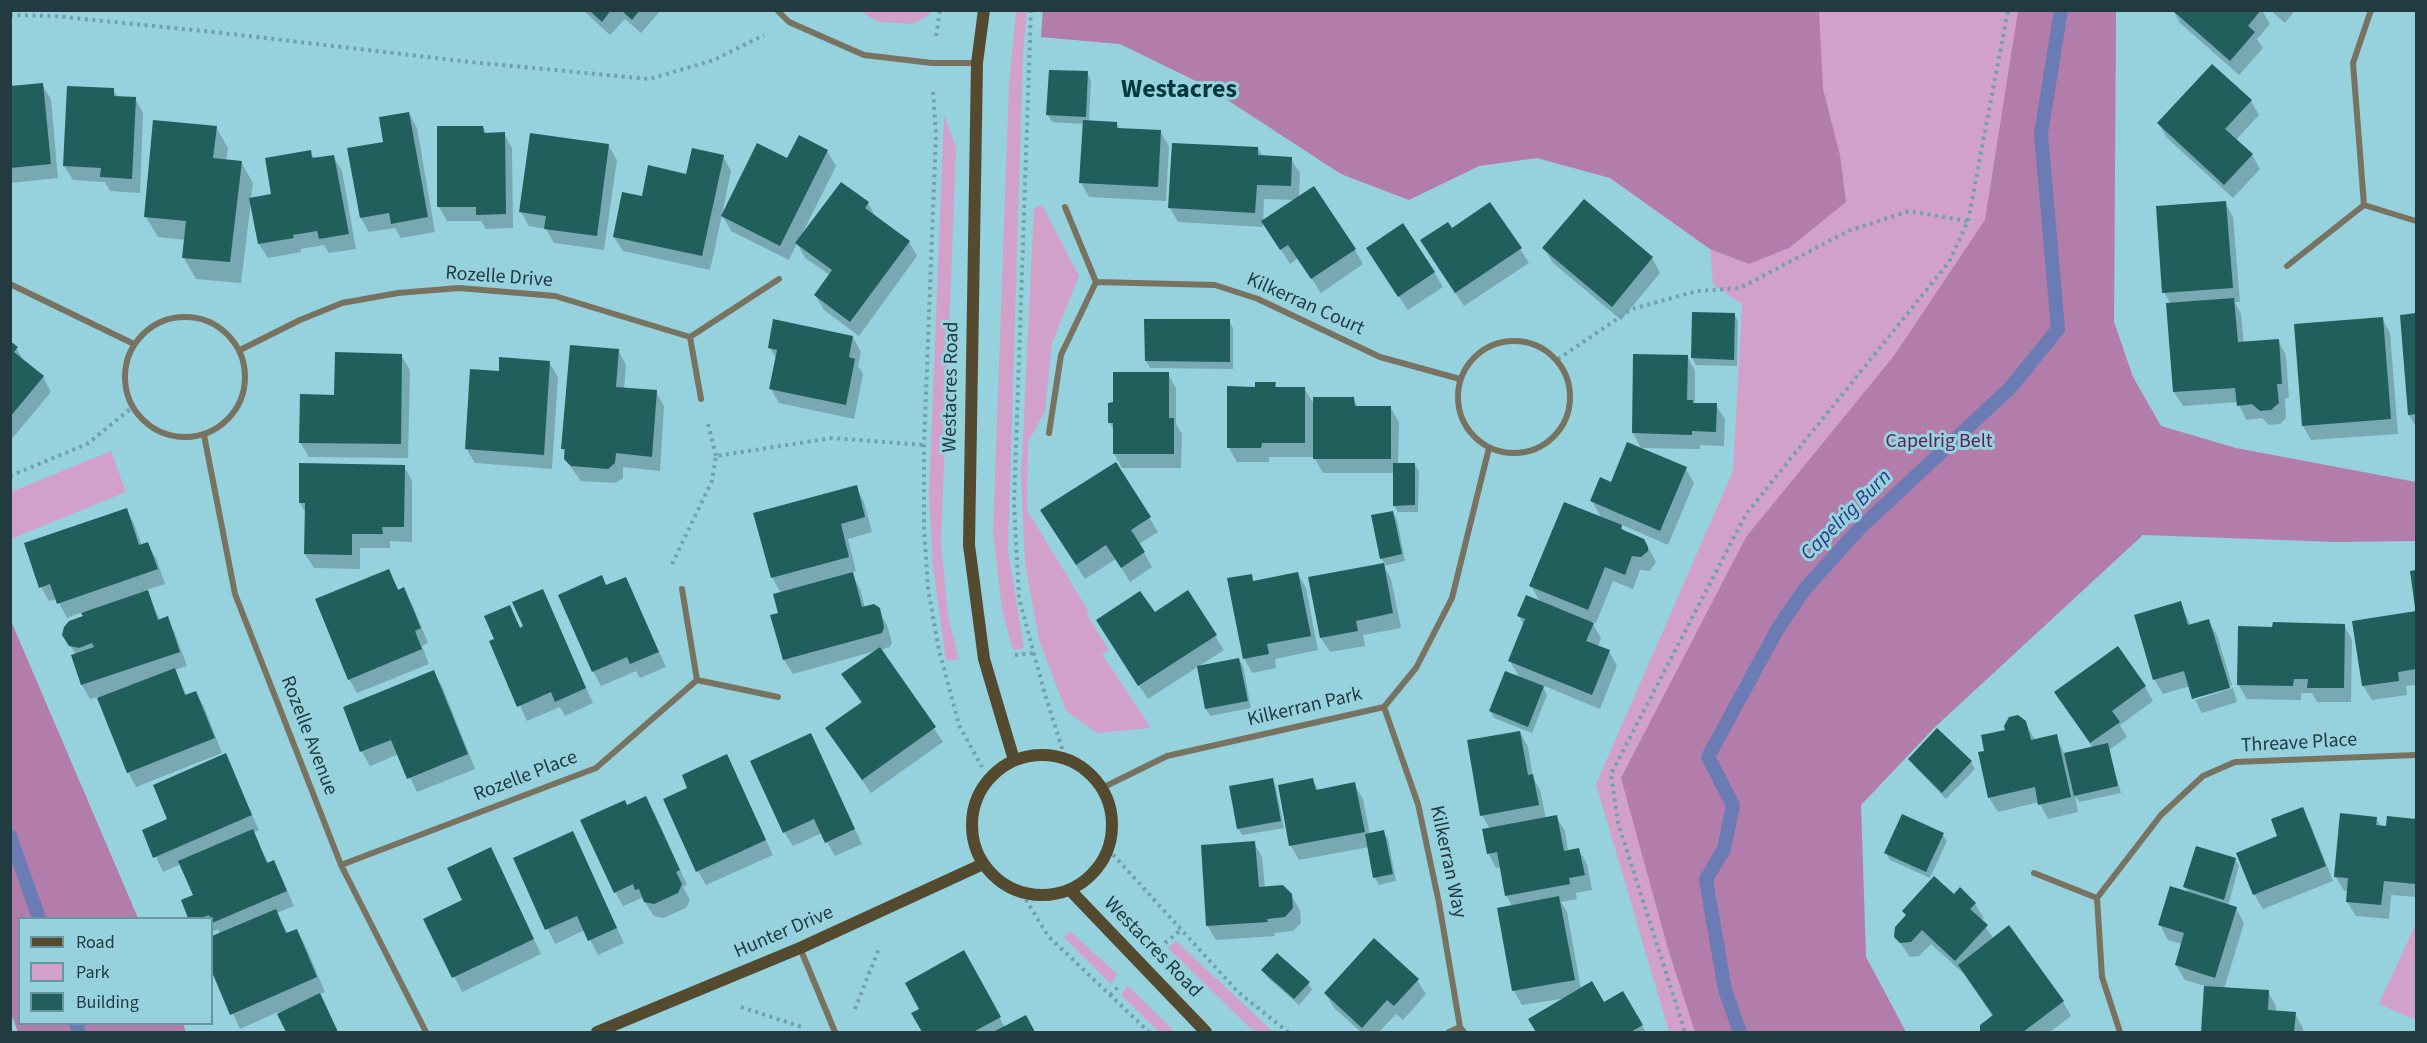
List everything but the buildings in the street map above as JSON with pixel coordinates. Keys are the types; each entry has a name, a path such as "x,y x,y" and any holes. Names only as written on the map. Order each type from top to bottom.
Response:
{"street":[{"path":"777,10 789,22 864,55 932,63 977,63"},
{"name":"Westacres Road","path":"984,10 977,63 969,545 984,659 1014,760"},
{"path":"2364,205 2353,63 2371,10"},
{"path":"2364,205 2416,221"},
{"path":"2287,266 2364,205"},
{"path":"1049,433 1061,355 1096,282 1065,207"},
{"path":"701,399 690,337 780,279"},
{"name":"Kilkerran Court","path":"1096,282 1215,285 1258,299 1380,357 1460,379"},
{"path":"10,284 134,344"},
{"name":"Rozelle Drive","path":"240,350 300,320 342,303 398,293 459,288 555,296 690,337"},
{"path":"177,316 198,318 218,326 240,350 246,371 244,394 234,414 219,428 204,435 184,438 162,434 144,422 127,396 124,375 134,344 148,329 177,316"},
{"path":"1503,341 1529,341 1544,348 1558,359 1568,376 1571,395 1569,414 1559,431 1545,445 1527,452 1508,453 1489,448 1466,426 1459,411 1460,379 1468,364 1480,351 1503,341"},
{"name":"Rozelle Avenue","path":"204,435 235,594 341,865 426,1032"},
{"name":"Kilkerran Park","path":"1102,788 1167,756 1384,707 1416,668 1452,598 1489,448"},
{"path":"682,589 697,680 778,697"},
{"name":"Rozelle Place","path":"341,865 596,768 697,680"},
{"name":"Kilkerran Way","path":"1384,707 1419,804 1439,903 1462,1030 1449,1032"},
{"path":"1040,754 1065,758 1080,765 1093,775 1102,788 1110,807 1112,828 1108,849 1100,866 1086,880 1070,890 1046,896 1022,892 1000,882 983,864 974,844 972,821 976,799 988,780 1014,760 1040,754"},
{"name":"Threave Place","path":"2097,898 2162,815 2203,776 2235,762 2416,755"},
{"name":"Hunter Drive","path":"597,1032 800,948 983,864"},
{"path":"2034,873 2097,898 2102,977 2120,1032"},
{"name":"Westacres Road","path":"1070,890 1206,1032"},
{"path":"800,948 835,1032"}],"path":[{"path":"940,10 932,63 936,134 924,445 924,528 928,589 939,650 959,725 988,780"},
{"path":"1685,1032 1618,823 1611,774 1746,514 1948,262 1968,220 2008,10"},
{"path":"10,15 54,16 470,62 649,79 714,60 789,22"},
{"path":"1558,359 1632,309 1696,291 1740,288 1848,231 1909,211 1968,220"},
{"path":"10,476 87,444 134,406"},
{"path":"682,589 668,572 712,481 716,456 832,438 924,445"},
{"path":"1108,849 1238,992 1288,1032"},
{"path":"1022,892 1048,936 1149,1032"},
{"path":"852,1015 897,903"},
{"path":"695,992 808,1029"}],"green space":[{"path":"1027,10 1023,54 1008,550 1024,648 1013,650 1002,610 993,532 1009,85 1016,11"},
{"name":"Capelrig Belt","path":"1043,10 2116,11 2114,322 2133,377 2161,427 1934,728 1861,805 1866,957 1906,1032 1669,1032 1596,784 1733,471 1742,304 1713,284 1710,249 1610,178 1537,158 1479,166 1409,200 1341,174 1206,86 1120,44 1041,37"},
{"path":"1043,10 1819,11 1823,89 1840,155 1846,202 1789,248 1749,264 1710,249 1610,178 1537,158 1479,166 1409,200 1341,174 1206,86 1120,44 1041,37"},
{"path":"859,11 931,11 930,14 913,24 879,22"},
{"path":"2018,11 2116,11 2114,322 2133,377 2161,426 2236,448 2416,482 2416,541 2336,542 2143,535 1934,728 1861,805 1866,957 1906,1032 1695,1032 1668,949 1621,778 1746,537 1893,357 1985,220"},
{"path":"944,115 956,148 941,544 948,616 959,659 946,661 933,567 929,495"},
{"path":"1042,205 1079,276 1052,343 1045,412 1028,442 1027,510 1089,612 1087,615 1109,650 1102,654 1151,728 1097,733 1066,711 1039,640 1025,563 1021,478 1034,208"},
{"path":"111,451 126,492 11,539 11,492"},
{"path":"11,621 138,917 18,917 18,1025 183,1025 186,1032 18,1032 10,1011"},
{"path":"2416,923 2416,1020 2379,1004"},
{"path":"1070,931 1117,974 1111,984 1064,938"},
{"path":"1176,941 1273,1032 1257,1032 1248,1026 1168,948"},
{"path":"1128,986 1175,1032 1159,1032 1121,995"}],"waterway":[{"name":"Capelrig Burn","path":"1740,1032 1725,990 1706,880 1724,849 1733,805 1708,757 1777,630 1804,590 1858,530 2010,388 2058,329 2041,134 2061,10"},
{"path":"10,836 39,917"},
{"path":"76,1025 79,1032"}],"district":[{"name":"Westacres","path":"1179,91"}]}
